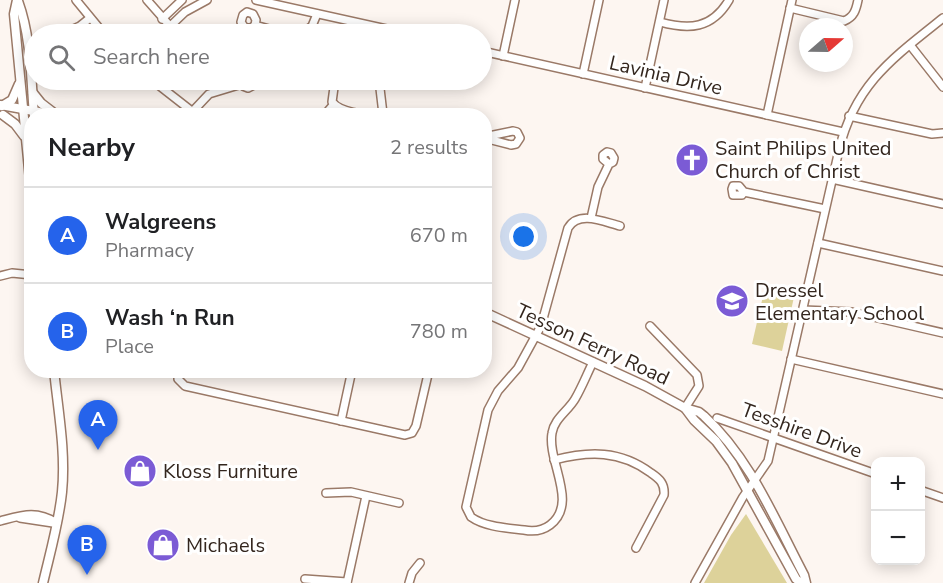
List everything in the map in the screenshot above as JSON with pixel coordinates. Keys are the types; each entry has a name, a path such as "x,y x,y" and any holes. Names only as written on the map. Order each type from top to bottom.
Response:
{"main road":[{"path":"17,0 25,24"},
{"path":"17,0 15,14 20,81 27,108"},
{"path":"1,110 14,97 20,81"},
{"path":"32,91 48,108"},
{"path":"30,108 32,91"},
{"path":"1,110 24,114"},
{"path":"1,110 24,136"},
{"name":"Tesson Ferry Road","path":"492,316 664,395 685,408 699,412 734,449 804,575 806,583"},
{"path":"43,583 63,490 55,378"},
{"name":"Tesson Ferry Road","path":"685,408 724,452 748,489 796,579 801,583"}],"street":[{"path":"76,0 95,24"},
{"path":"147,0 168,24"},
{"path":"162,19 184,0 189,9"},
{"path":"172,24 189,9 206,0"},
{"path":"503,56 515,0"},
{"path":"584,74 599,0"},
{"path":"645,88 664,0"},
{"path":"660,22 678,27 696,26 712,20 724,9 729,0"},
{"path":"767,115 791,4 844,21 856,11 858,0"},
{"path":"261,1 355,24"},
{"path":"313,24 317,14"},
{"path":"82,24 90,18"},
{"path":"695,583 737,507 766,465 843,132 849,116 873,79 943,18"},
{"path":"910,45 943,87"},
{"name":"Lavinia Drive","path":"492,53 843,132"},
{"path":"165,90 188,108"},
{"path":"199,108 209,94 220,90"},
{"path":"333,90 332,98 334,104 339,108"},
{"path":"379,90 382,108"},
{"path":"331,108 334,104"},
{"path":"849,116 932,134 943,133"},
{"path":"591,218 598,187 609,164"},
{"path":"832,179 943,204"},
{"path":"744,192 825,209"},
{"path":"593,362 575,399 553,428 551,444 563,502 555,521 543,530 529,531 477,521 468,514 466,507 488,410 498,392 518,368 541,326 567,228 574,220 591,218 620,226"},
{"path":"818,243 943,271"},
{"path":"0,276 12,273 24,274"},
{"path":"803,310 852,312 943,333"},
{"path":"650,326 697,375 699,386 685,408"},
{"path":"792,360 943,394"},
{"path":"178,378 185,386 405,435 412,433 418,422 427,378"},
{"path":"341,421 350,378"},
{"name":"Tesshire Drive","path":"717,417 871,472"},
{"path":"554,460 588,453 618,456 642,466 662,483 665,488 664,495 636,548"},
{"path":"925,491 943,498"},
{"path":"326,493 344,492 399,503"},
{"path":"305,579 347,583 366,496"},
{"path":"737,507 746,503 755,504"},
{"path":"0,521 25,514 36,514 57,524"},
{"path":"409,583 412,573 420,563"}],"shaded area":[{"path":"771,291 794,297 782,351 752,344 763,296"},
{"path":"746,514 787,583 704,583 731,535"}],"place":[{"name":"Saint Philips United Church of Christ","path":"692,160"},
{"name":"Dressel Elementary School","path":"732,301"},
{"name":"Walgreens","path":"98,450"},
{"name":"Kloss Furniture","path":"140,471"},
{"name":"Michaels","path":"163,545"},
{"name":"Wash ‘n Run","path":"87,575"}]}
